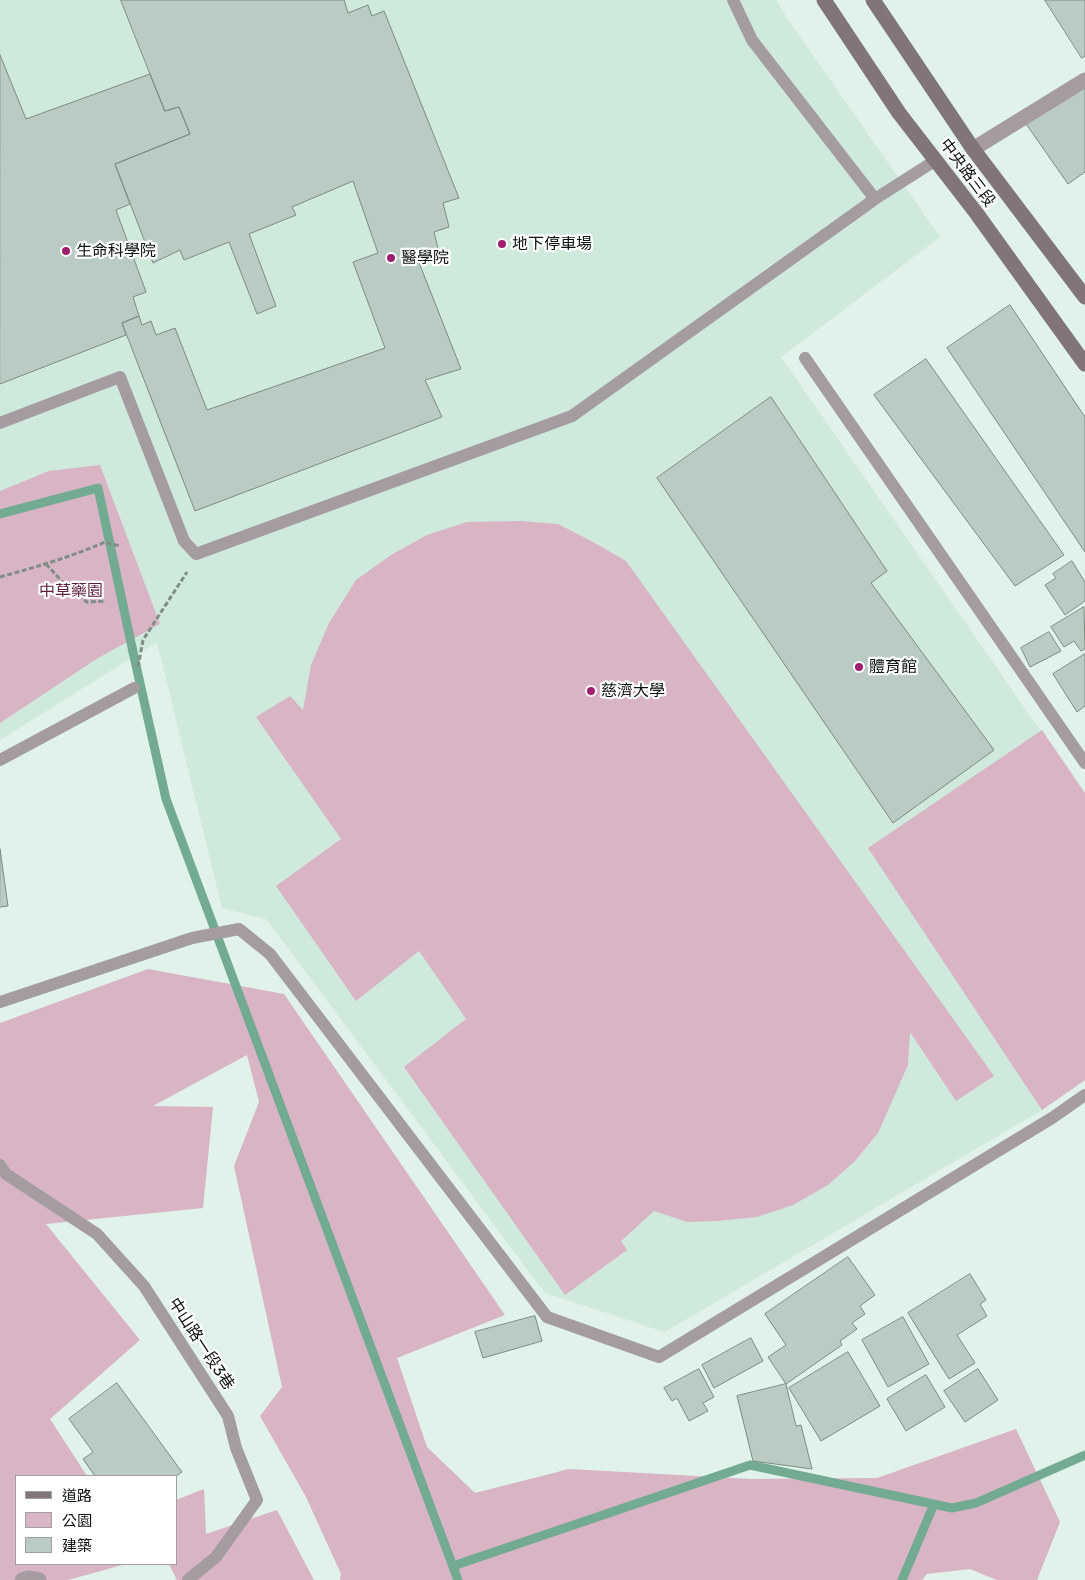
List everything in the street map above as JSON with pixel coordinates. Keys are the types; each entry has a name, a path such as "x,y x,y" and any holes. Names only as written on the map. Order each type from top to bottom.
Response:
{"street":[{"name":"中央路三段","path":"824,0 899,112 1085,364"},
{"name":"中央路三段","path":"873,0 974,149 1085,297"},
{"path":"974,149 1085,80"},
{"path":"22,1580 28,1578 39,1580"}],"lane":[{"path":"733,0 752,40 875,200"},
{"path":"0,422 120,377 184,541 196,554 572,416 875,200 936,160"},
{"path":"805,358 1085,762"},
{"path":"0,760 134,688"},
{"path":"0,1002 192,938 239,929 270,954 547,1317 659,1357 1052,1118 1085,1095"},
{"name":"中山路一段3巷","path":"0,1165 6,1174 96,1234 144,1286 228,1416 236,1448 257,1500 216,1557 188,1580"}],"path":[{"path":"0,577 82,552 105,542 120,546"},
{"path":"134,688 143,640 177,589 196,554"},
{"path":"46,564 69,589 86,602 106,601"}],"shaded area":[{"name":"慈濟大學","path":"0,0 776,0 940,237 781,357 1085,795 1085,1080 1042,1110 665,1332 545,1293 266,919 222,908 157,642 0,740"}],"green space":[{"name":"中草藥園","path":"100,465 160,624 98,658 0,723 0,491 49,471"},
{"path":"521,521 558,524 626,561 994,1076 956,1101 910,1032 908,1065 878,1133 855,1161 828,1185 793,1205 757,1217 687,1222 654,1211 621,1241 627,1250 565,1295 404,1067 466,1019 419,951 356,1001 276,886 341,839 256,717 290,696 303,710 311,665 329,623 356,580 391,555 427,535 467,522"},
{"path":"1042,730 1085,793 1085,1080 1042,1110 868,848"},
{"path":"148,969 284,994 505,1315 397,1358 427,1447 475,1493 569,1469 752,1479 877,1478 1016,1429 1060,1522 1037,1580 997,1580 970,1569 927,1574 922,1580 340,1580 341,1574 306,1497 260,1416 282,1387 234,1166 259,1102 247,1055 153,1106 213,1107 203,1208 46,1224 140,1340 50,1419 86,1475 15,1475 15,1565 122,1565 68,1580 0,1580 0,1023"},
{"path":"204,1489 206,1534 277,1510 314,1580 177,1580 170,1565 178,1565 178,1499"}],"building":[{"name":"醫學院","path":"121,0 344,0 348,13 368,5 372,16 384,11 459,198 443,203 449,227 434,232 438,248 416,255 461,369 425,380 442,417 195,511 122,323 139,316 142,325 151,321 156,335 175,328 207,410 385,348 353,262 378,253 353,181 292,207 296,215 249,234 276,306 257,314 229,242 184,260 180,250 153,263 115,164 190,134 179,107 165,111"},
{"path":"1045,0 1085,0 1085,56 1082,58"},
{"name":"生命科學院","path":"0,55 26,119 150,74 165,111 179,107 190,134 115,164 130,204 116,210 146,292 133,297 139,316 122,323 126,335 0,384"},
{"path":"1085,79 1085,172 1068,184 1024,121"},
{"path":"1010,305 1085,417 1085,552 947,348"},
{"path":"926,359 1064,555 1015,586 874,395"},
{"name":"體育館","path":"771,397 887,571 871,583 994,750 893,823 657,478"},
{"path":"1072,561 1085,582 1085,601 1065,615 1045,585 1056,578 1053,574"},
{"path":"1084,607 1085,649 1081,651 1074,641 1064,647 1051,627"},
{"path":"1049,632 1061,651 1030,667 1021,648"},
{"path":"1085,654 1085,706 1077,712 1053,674"},
{"path":"0,849 8,906 0,907"},
{"path":"848,1257 875,1295 860,1306 865,1314 852,1323 857,1329 840,1341 842,1345 786,1384 768,1357 786,1345 765,1314"},
{"path":"970,1274 986,1300 980,1304 987,1316 957,1335 975,1363 949,1379 908,1313"},
{"path":"535,1316 542,1341 483,1358 475,1332"},
{"path":"903,1317 929,1364 888,1387 862,1340"},
{"path":"751,1338 763,1361 714,1388 702,1365"},
{"path":"848,1352 880,1406 821,1441 789,1388"},
{"path":"699,1369 714,1397 703,1403 708,1411 689,1421 677,1398 672,1401 664,1388"},
{"path":"978,1369 998,1400 965,1422 944,1391"},
{"path":"926,1375 945,1407 906,1431 887,1399"},
{"path":"117,1383 182,1472 178,1475 94,1475 83,1459 93,1452 69,1419"},
{"path":"786,1384 796,1426 801,1425 812,1469 753,1461 737,1396"}],"waterway":[{"path":"0,514 98,488 166,799 458,1580"},
{"path":"453,1566 750,1465 952,1508 976,1503 1085,1455"},
{"path":"902,1580 934,1504"}],"place":[{"name":"地下停車場","path":"502,244"},
{"name":"生命科學院","path":"66,251"},
{"name":"醫學院","path":"391,258"},
{"name":"體育館","path":"859,667"},
{"name":"慈濟大學","path":"591,691"}]}
